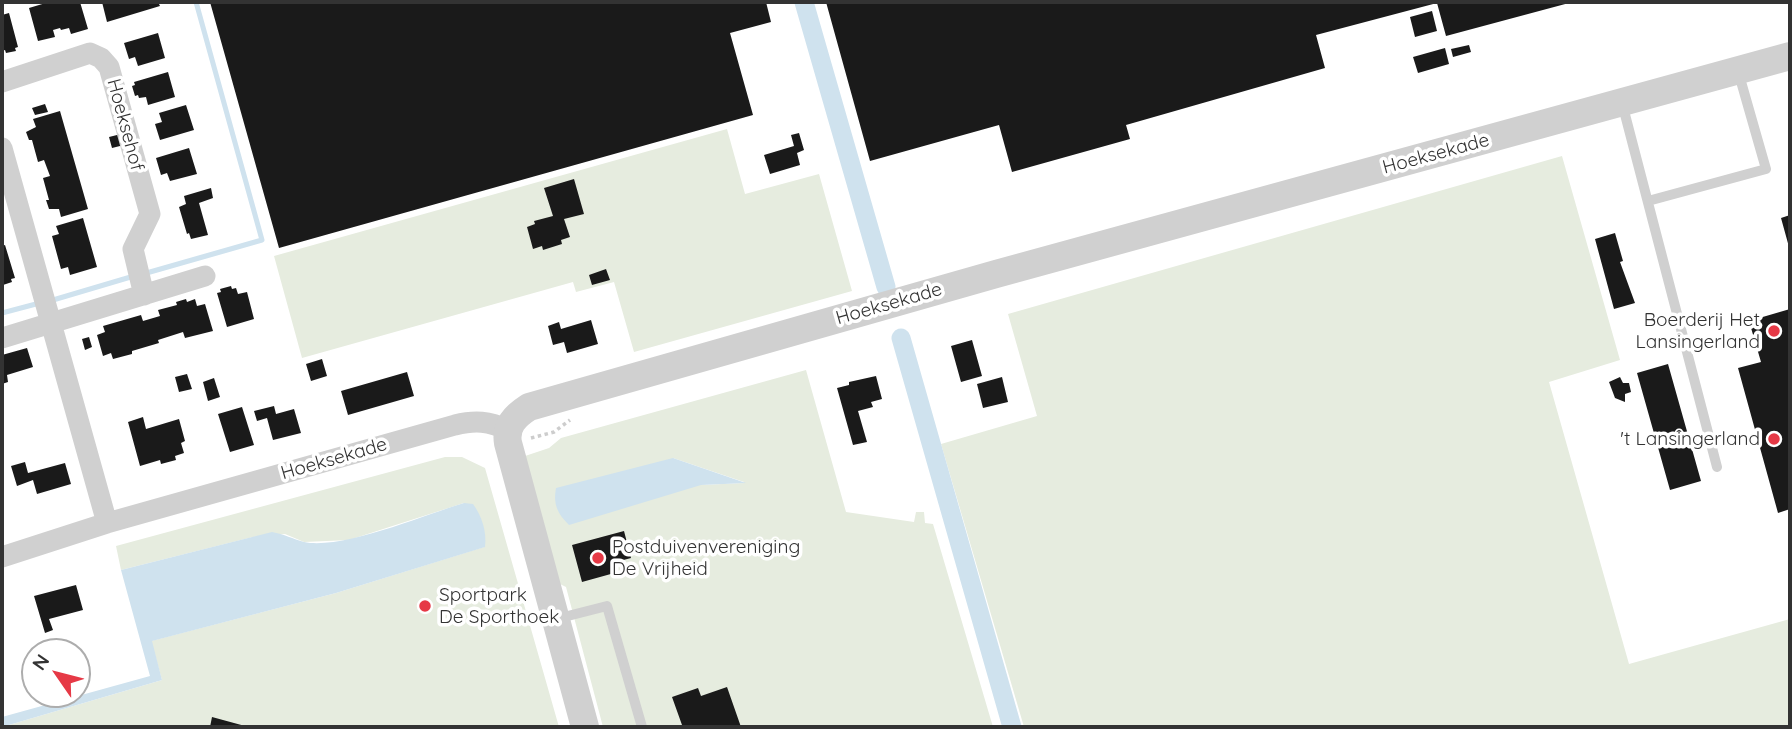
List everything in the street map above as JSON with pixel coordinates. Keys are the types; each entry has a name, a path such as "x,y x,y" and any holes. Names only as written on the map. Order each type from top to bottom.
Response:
{"street":[{"name":"Hoeksehof","path":"2,82 90,53 102,58 109,67 150,214 133,249 141,281"},
{"name":"Hoeksekade","path":"2,556 107,523 466,422 486,422 508,430 519,413 529,407 575,393 996,274 1790,56"},
{"path":"2,148 107,523"},
{"path":"2,338 50,324 141,281 205,276"},
{"path":"508,430 508,443 585,727"}],"lane":[{"path":"1648,201 1766,169 1738,71"},
{"path":"1622,103 1717,467"},
{"path":"556,619 607,606 642,727"}],"shaded area":[{"path":"727,129 745,194 819,174 852,291 634,352 614,282 576,292 573,282 302,358 274,256"},
{"path":"1562,156 1620,360 1549,382 1629,664 1790,619 1790,727 1024,727 941,444 1037,416 1008,314"},
{"path":"806,370 846,512 914,522 916,512 924,512 925,523 933,524 993,727 603,727 566,587 556,582 519,458 549,448 561,438","holes":["673,458 744,482 701,485"]},
{"name":"Sportpark De Sporthoek","path":"445,457 462,457 485,468 559,727 2,727 67,708 91,708 91,701 162,680 151,641 336,593 484,547 464,503 349,540 304,542 285,534 253,537 121,570 116,546"}],"water":[{"path":"673,458 746,483 701,485 569,525 557,508 556,488"},
{"path":"464,503 473,504 483,524 485,547 336,593 152,641 162,680 91,701 91,692 150,676 121,570 272,532 304,542 320,543 383,530"},
{"path":"34,708 67,708 2,727 2,717"}],"building":[{"path":"49,2 80,2 88,29 71,34 69,28 60,28 53,30 55,37 38,41 29,8"},
{"path":"102,2 158,2 160,6 107,22"},
{"path":"210,2 766,2 771,22 730,33 753,115 279,248"},
{"path":"826,2 1569,3 1446,36 1437,3 1316,35 1325,68 1126,125 1130,139 1012,172 999,125 870,161"},
{"path":"1432,11 1437,31 1415,37 1410,17"},
{"path":"9,13 18,47 15,48 16,51 6,53 5,50 2,51 2,15"},
{"path":"158,33 165,58 138,66 135,57 129,59 124,43"},
{"path":"1469,45 1471,52 1453,57 1451,49"},
{"path":"1445,48 1449,64 1418,73 1413,57"},
{"path":"168,72 175,97 148,105 146,97 135,96 132,86 135,85 134,82"},
{"path":"45,104 48,112 35,115 32,108"},
{"path":"186,105 194,130 160,140 155,124 162,122 159,113"},
{"path":"60,111 88,209 61,217 59,209 49,209 43,178 50,176 44,160 38,162 32,140 29,140 26,132 36,127 33,119"},
{"path":"799,133 804,150 797,153 800,165 770,174 764,155 794,146 791,135"},
{"path":"121,134 124,145 112,148 109,137"},
{"path":"189,148 197,174 170,181 167,173 161,175 156,158"},
{"path":"574,179 584,214 564,219 570,237 561,240 562,244 543,250 542,246 533,249 527,227 535,224 534,221 553,216 544,188"},
{"path":"211,188 213,198 199,203 208,235 191,239 179,207 186,204 184,196"},
{"path":"1790,215 1790,247 1789,247 1781,218"},
{"path":"83,218 97,267 70,275 68,267 61,269 52,236 59,234 56,226"},
{"path":"1615,233 1623,261 1620,262 1635,303 1614,309 1595,239"},
{"path":"5,245 15,278 3,285 2,246"},
{"path":"606,269 610,280 592,285 589,275"},
{"path":"231,286 232,289 236,288 238,294 247,292 254,319 227,327 217,293 221,292 220,289"},
{"path":"186,299 187,302 195,299 197,306 205,304 213,331 185,338 183,332 132,351 132,354 113,359 111,353 103,356 97,335 105,332 103,326 141,315 143,321 160,316 158,310 177,305 176,302"},
{"name":"'t Lansingerland","path":"1790,309 1790,509 1778,513 1738,368 1761,362 1749,321"},
{"path":"591,320 598,344 567,353 564,342 553,345 548,326 559,322 561,329"},
{"path":"89,337 92,347 85,350 82,339"},
{"path":"972,340 982,376 961,382 951,346"},
{"path":"27,348 33,367 7,375 8,382 2,384 2,355"},
{"path":"322,359 327,376 311,381 306,364"},
{"path":"1668,364 1701,481 1670,490 1637,373"},
{"path":"407,372 414,396 348,415 341,391"},
{"path":"187,374 192,389 179,392 175,377"},
{"path":"876,376 882,399 871,402 873,407 858,411 867,442 853,445 837,388 849,385 849,382"},
{"path":"1002,377 1008,402 983,408 977,384"},
{"path":"1620,377 1623,383 1629,383 1631,392 1625,394 1625,402 1615,398 1609,382"},
{"path":"214,378 220,397 208,401 203,382"},
{"path":"274,406 276,414 294,409 301,433 273,440 267,418 257,421 254,411"},
{"path":"242,407 254,445 230,452 218,414"},
{"path":"143,417 146,429 179,419 185,441 181,443 184,453 175,456 176,460 161,464 160,460 140,466 128,422"},
{"path":"25,462 28,473 65,463 71,484 37,494 33,480 17,486 11,466"},
{"path":"624,531 631,558 616,562 618,572 582,582 572,545"},
{"path":"76,585 83,610 49,619 53,630 45,633 34,596"},
{"path":"727,687 741,727 682,725 672,697 698,688 701,696"},
{"path":"212,717 245,726 245,727 210,727"}],"waterway":[{"path":"143,274 262,240 196,2"},
{"path":"804,2 886,287"},
{"path":"53,300 134,276"},
{"path":"2,313 36,304"},
{"path":"901,338 1012,727"}],"place":[{"name":"Boerderij Het Lansingerland","path":"1774,331"},
{"name":"'t Lansingerland","path":"1774,439"},
{"name":"Postduivenvereniging De Vrijheid","path":"598,558"},
{"name":"Sportpark De Sporthoek","path":"425,606"}]}
